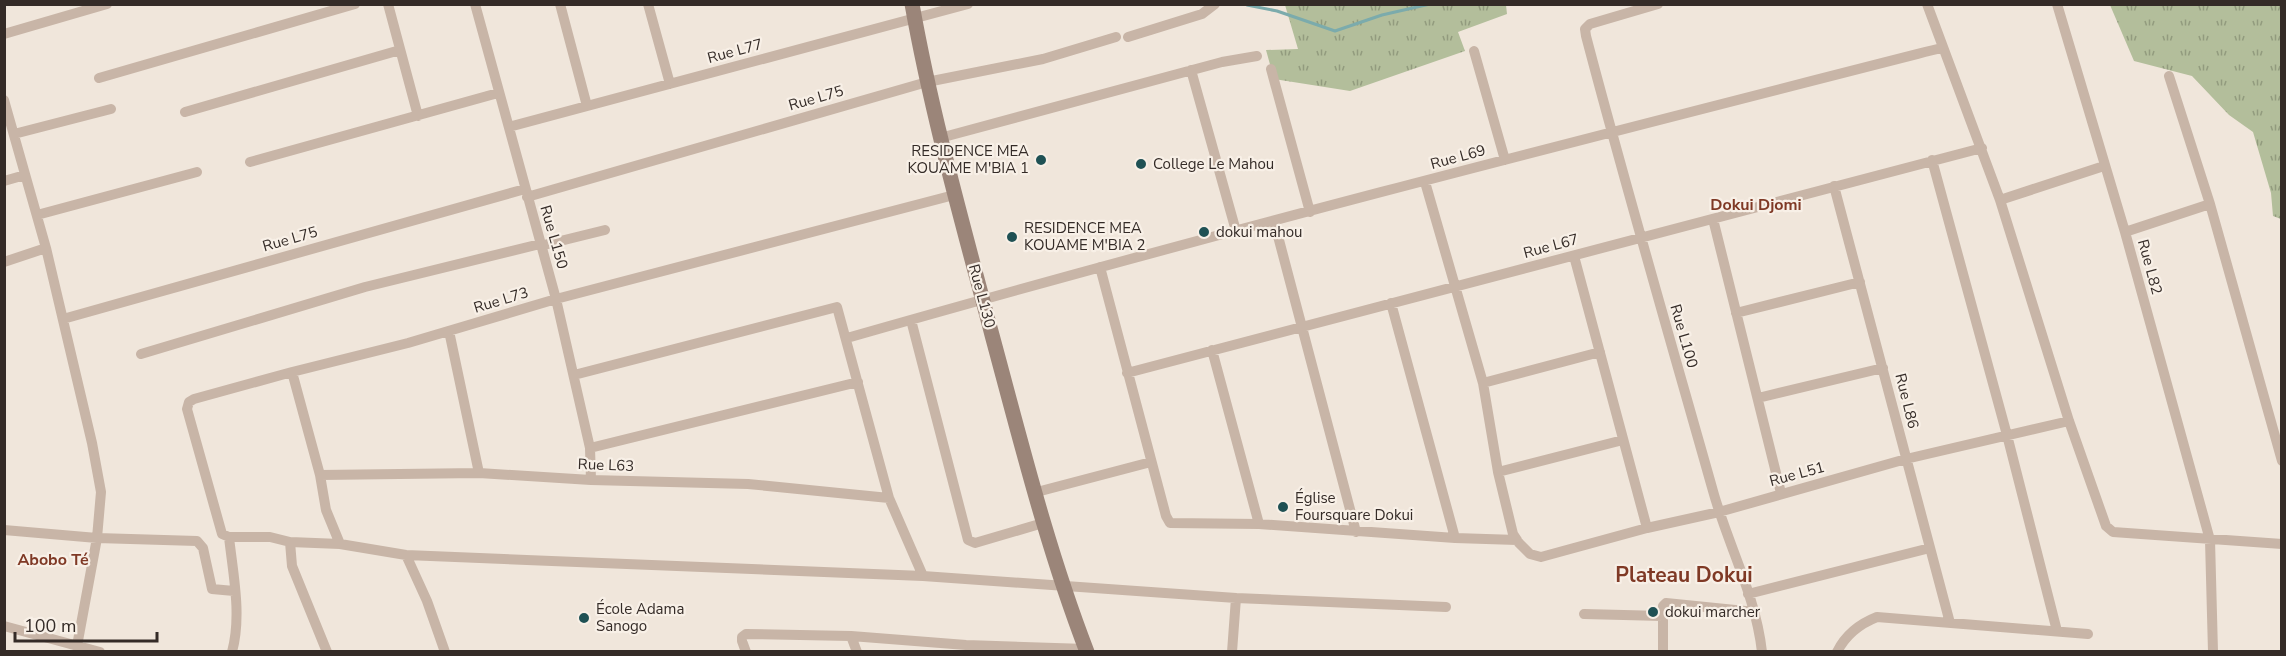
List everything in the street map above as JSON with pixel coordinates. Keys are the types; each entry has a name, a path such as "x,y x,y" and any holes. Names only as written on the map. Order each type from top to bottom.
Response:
{"street":[{"path":"4,34 107,4"},
{"path":"99,78 355,4"},
{"path":"388,4 418,116"},
{"name":"Rue L150","path":"475,4 556,299 590,448 591,480"},
{"path":"560,4 587,106"},
{"path":"648,4 670,84"},
{"name":"Rue L77","path":"509,127 670,84 913,12 968,4"},
{"name":"Rue L75","path":"63,319 927,82 1035,60 1122,37 1202,14 1215,4"},
{"name":"Rue L100","path":"1658,4 1586,26 1586,36 1640,237 1719,512 1755,612 1762,651"},
{"path":"1927,4 1941,48 1982,148 2000,200 2069,421 2106,526 2113,532 2282,544"},
{"name":"Rue L82","path":"2056,4 2125,232 2210,540 2213,651"},
{"name":"Rue L130","path":"913,12 954,195 1034,493 1063,586 1087,650"},
{"name":"Rue L69","path":"847,338 1100,267 1611,132 1941,48"},
{"path":"185,112 400,50"},
{"path":"1474,51 1505,160"},
{"path":"940,138 1191,70 1257,56"},
{"path":"1271,69 1310,212"},
{"path":"1191,70 1236,231"},
{"path":"2169,76 2210,204 2282,461"},
{"path":"250,162 498,93"},
{"path":"5,103 46,248 92,443 101,492 97,537 77,645"},
{"path":"14,134 111,109"},
{"name":"Rue L67","path":"1127,373 1982,148"},
{"path":"1932,160 2007,435 2057,632"},
{"path":"2000,200 2104,166"},
{"path":"37,215 196,172"},
{"path":"4,181 25,175"},
{"path":"1425,182 1484,383 1498,472 1513,534 1517,540"},
{"name":"Rue L86","path":"1834,186 1950,623"},
{"name":"Rue L73","path":"225,536 187,409 189,402 194,399 408,344 556,299 954,195"},
{"path":"2125,232 2210,204"},
{"path":"1713,219 1781,493"},
{"path":"1274,221 1356,532"},
{"path":"141,354 365,287 605,230"},
{"path":"4,262 46,248"},
{"path":"1574,256 1647,528"},
{"path":"1100,267 1168,521 1172,523 1259,524 1356,532 1517,540"},
{"path":"1736,313 1860,282"},
{"path":"1391,303 1455,538"},
{"path":"574,375 833,306 839,309 889,498 923,576"},
{"path":"911,320 968,540 975,543 1043,523"},
{"path":"449,331 479,472"},
{"path":"1212,351 1259,524"},
{"path":"1484,383 1600,352"},
{"path":"1758,398 1883,368"},
{"path":"292,372 320,475 326,510 340,544"},
{"path":"590,448 858,382"},
{"name":"Rue L51","path":"1517,540 1534,556 1541,557 1647,528 1719,512 1906,459 2069,421"},
{"path":"1498,472 1623,440"},
{"path":"1034,493 1151,462"},
{"name":"Rue L63","path":"320,475 479,472 591,480 748,484 889,498"},
{"path":"4,530 196,541 203,548 212,589 234,591"},
{"path":"232,651 236,625 234,591 225,536 270,537 290,543 340,544 406,555 923,576 1236,598 1446,606"},
{"path":"290,543 292,566 327,651"},
{"path":"1748,594 1930,548"},
{"path":"406,555 427,601 445,651"},
{"path":"1232,651 1236,598"},
{"path":"1663,651 1664,604 1671,602 1755,612"},
{"path":"1584,614 1662,616"},
{"path":"1837,651 1843,640 1854,629 1877,617 2088,634"},
{"path":"4,626 100,651"},
{"path":"746,651 741,641 746,634 851,636 968,648 1087,650"},
{"path":"851,636 857,651"}],"green space":[{"path":"1285,5 1506,5 1507,14 1458,32 1465,51 1350,91 1274,79 1266,50 1298,49"},
{"path":"2110,5 2281,5 2281,219 2273,216 2271,193 2253,132 2229,115 2192,76 2134,61"}],"waterway":[{"path":"1247,5 1277,11 1335,31 1382,15 1430,4"}],"place":[{"name":"RESIDENCE MEA KOUAME M'BIA 1","path":"1041,160"},
{"name":"College Le Mahou","path":"1141,164"},
{"name":"dokui mahou","path":"1204,232"},
{"name":"RESIDENCE MEA KOUAME M'BIA 2","path":"1012,237"},
{"name":"Église Foursquare Dokui","path":"1283,507"},
{"name":"dokui marcher","path":"1653,612"},
{"name":"École Adama Sanogo","path":"584,618"}],"district":[{"name":"Dokui Djomi","path":"1756,205"},
{"name":"Abobo Té","path":"53,560"},
{"name":"Plateau Dokui","path":"1684,575"}]}
